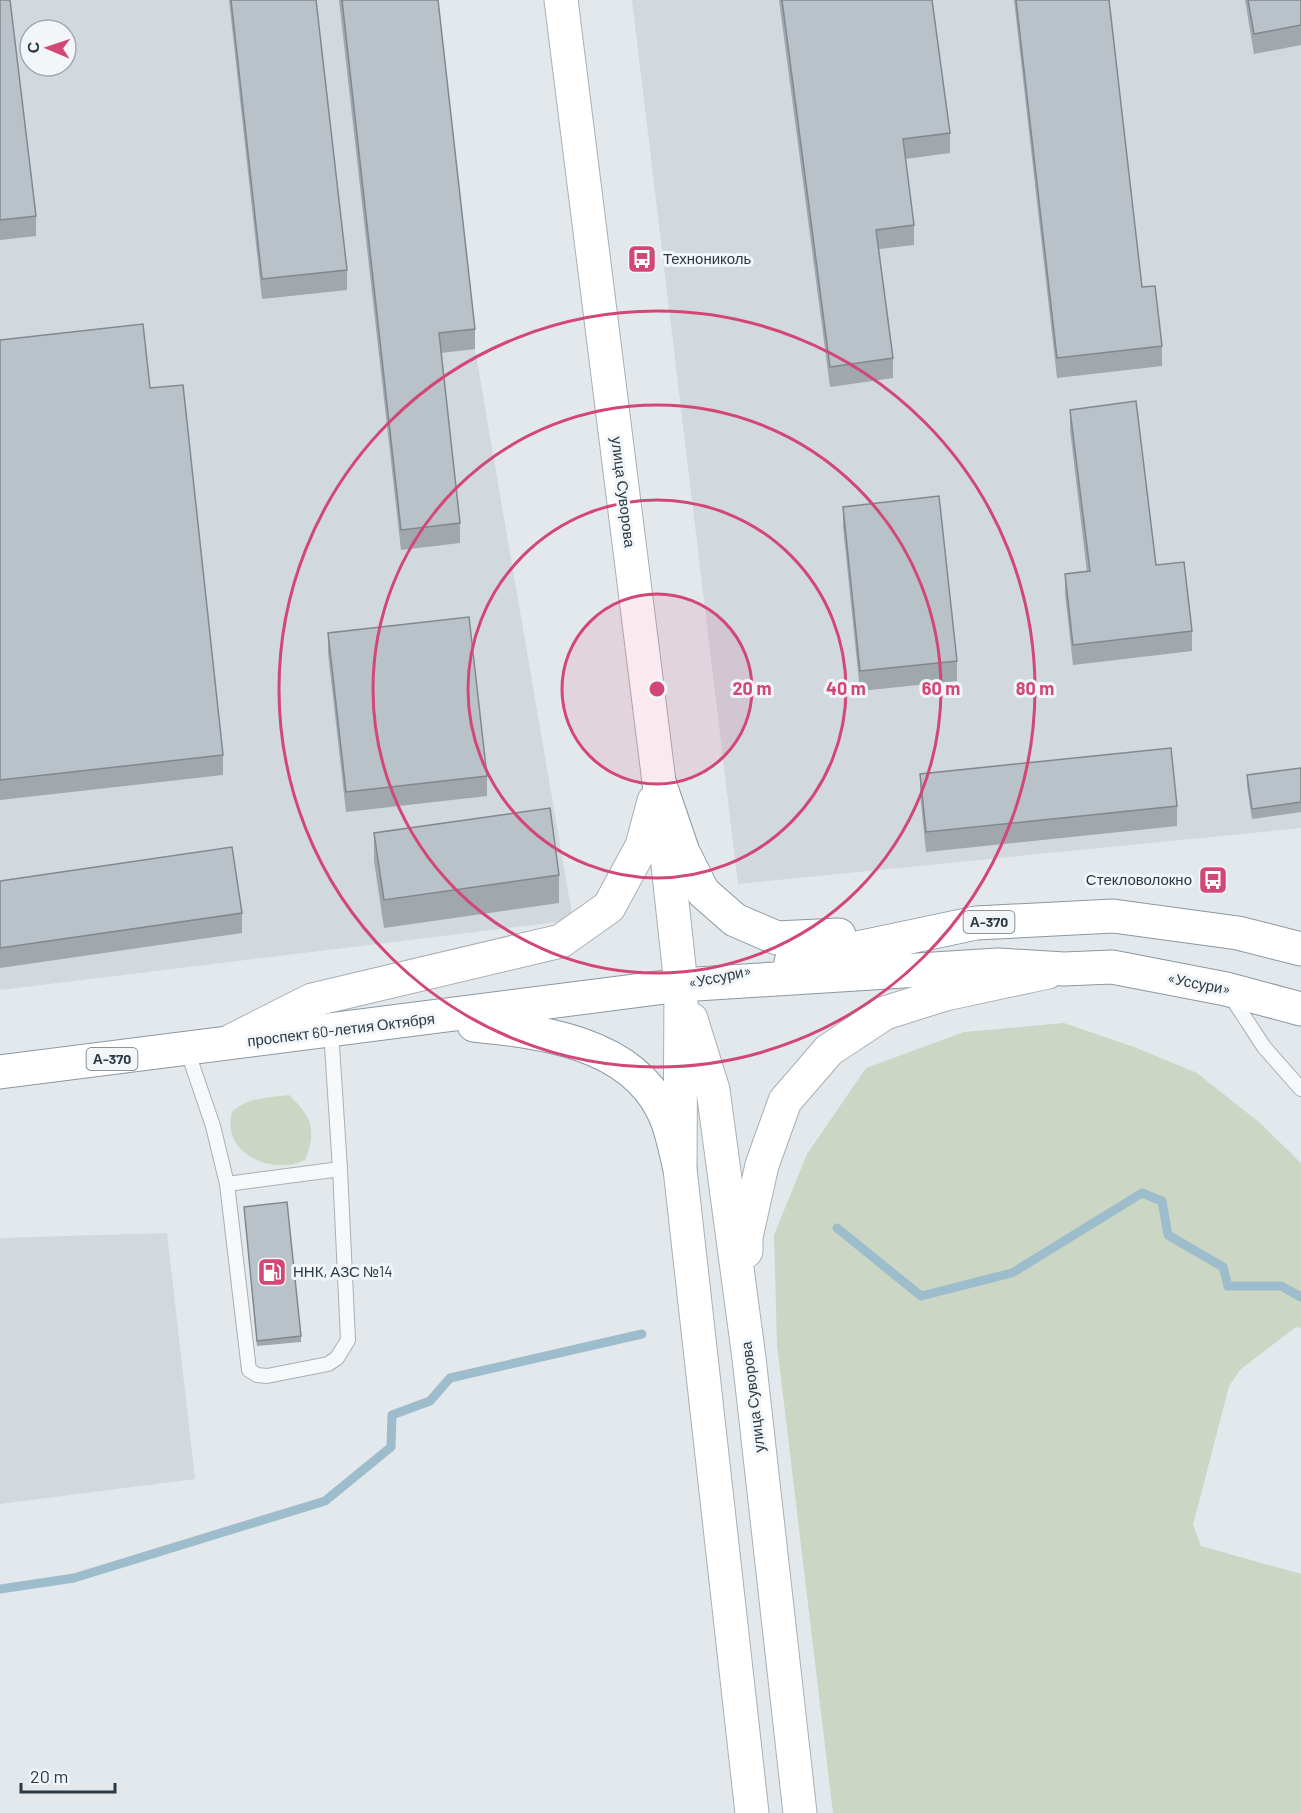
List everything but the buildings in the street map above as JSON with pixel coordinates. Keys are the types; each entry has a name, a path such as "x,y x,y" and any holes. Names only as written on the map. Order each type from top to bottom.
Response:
{"main road":[{"name":"улица Суворова","path":"561,0 659,782 681,985 680,1168 752,1813"},
{"path":"659,782 682,852 703,892 735,920 777,938 976,923"},
{"path":"224,1045 312,1000 561,941 609,907 642,846 659,782"},
{"name":"«Уссури»","path":"681,985 976,923 1113,916 1238,933 1301,949"},
{"name":"«Уссури»","path":"681,985 998,965 1064,969 1112,967 1226,989 1301,1010"},
{"path":"749,1358 746,1237 762,1165 785,1101 829,1050 885,1013 945,994 1064,969"},
{"name":"улица Суворова","path":"681,985 713,1090 749,1358 800,1813"},
{"name":"проспект 60-летия Октября","path":"0,1072 187,1050 681,985"},
{"path":"418,1020 541,1033 593,1049 639,1076 663,1111 680,1168"}],"lane":[{"path":"1226,989 1264,1047 1301,1089"},
{"path":"187,1050 213,1126 227,1184 249,1370 257,1375 267,1376 328,1364 337,1358 348,1340 331,1031"},
{"path":"227,1184 340,1169"}],"shaded area":[{"path":"0,0 436,0 475,349 573,920 0,990"},
{"path":"632,0 1301,0 1301,828 738,884"},
{"path":"167,1233 195,1479 0,1504 0,1238"}],"green space":[{"path":"1064,1023 1134,1047 1197,1073 1260,1123 1301,1163 1301,1328 1296,1327 1241,1369 1229,1386 1193,1525 1201,1546 1301,1574 1301,1813 833,1813 777,1345 774,1235 807,1154 866,1068 964,1032"},
{"path":"289,1095 303,1110 310,1124 311,1140 305,1160 278,1165 252,1158 234,1139 231,1127 232,1112 244,1103"}],"waterway":[{"path":"837,1228 921,1296 1012,1273 1142,1193 1162,1201 1168,1235 1223,1267 1228,1286 1281,1286 1301,1297"},
{"path":"0,1589 74,1578 325,1501 391,1447 392,1415 430,1401 450,1378 642,1334"}],"place":[{"name":"Технониколь","path":"642,259"},
{"name":"Стекловолокно","path":"1213,880"},
{"name":"ННК, АЗС №14","path":"272,1272"}]}
